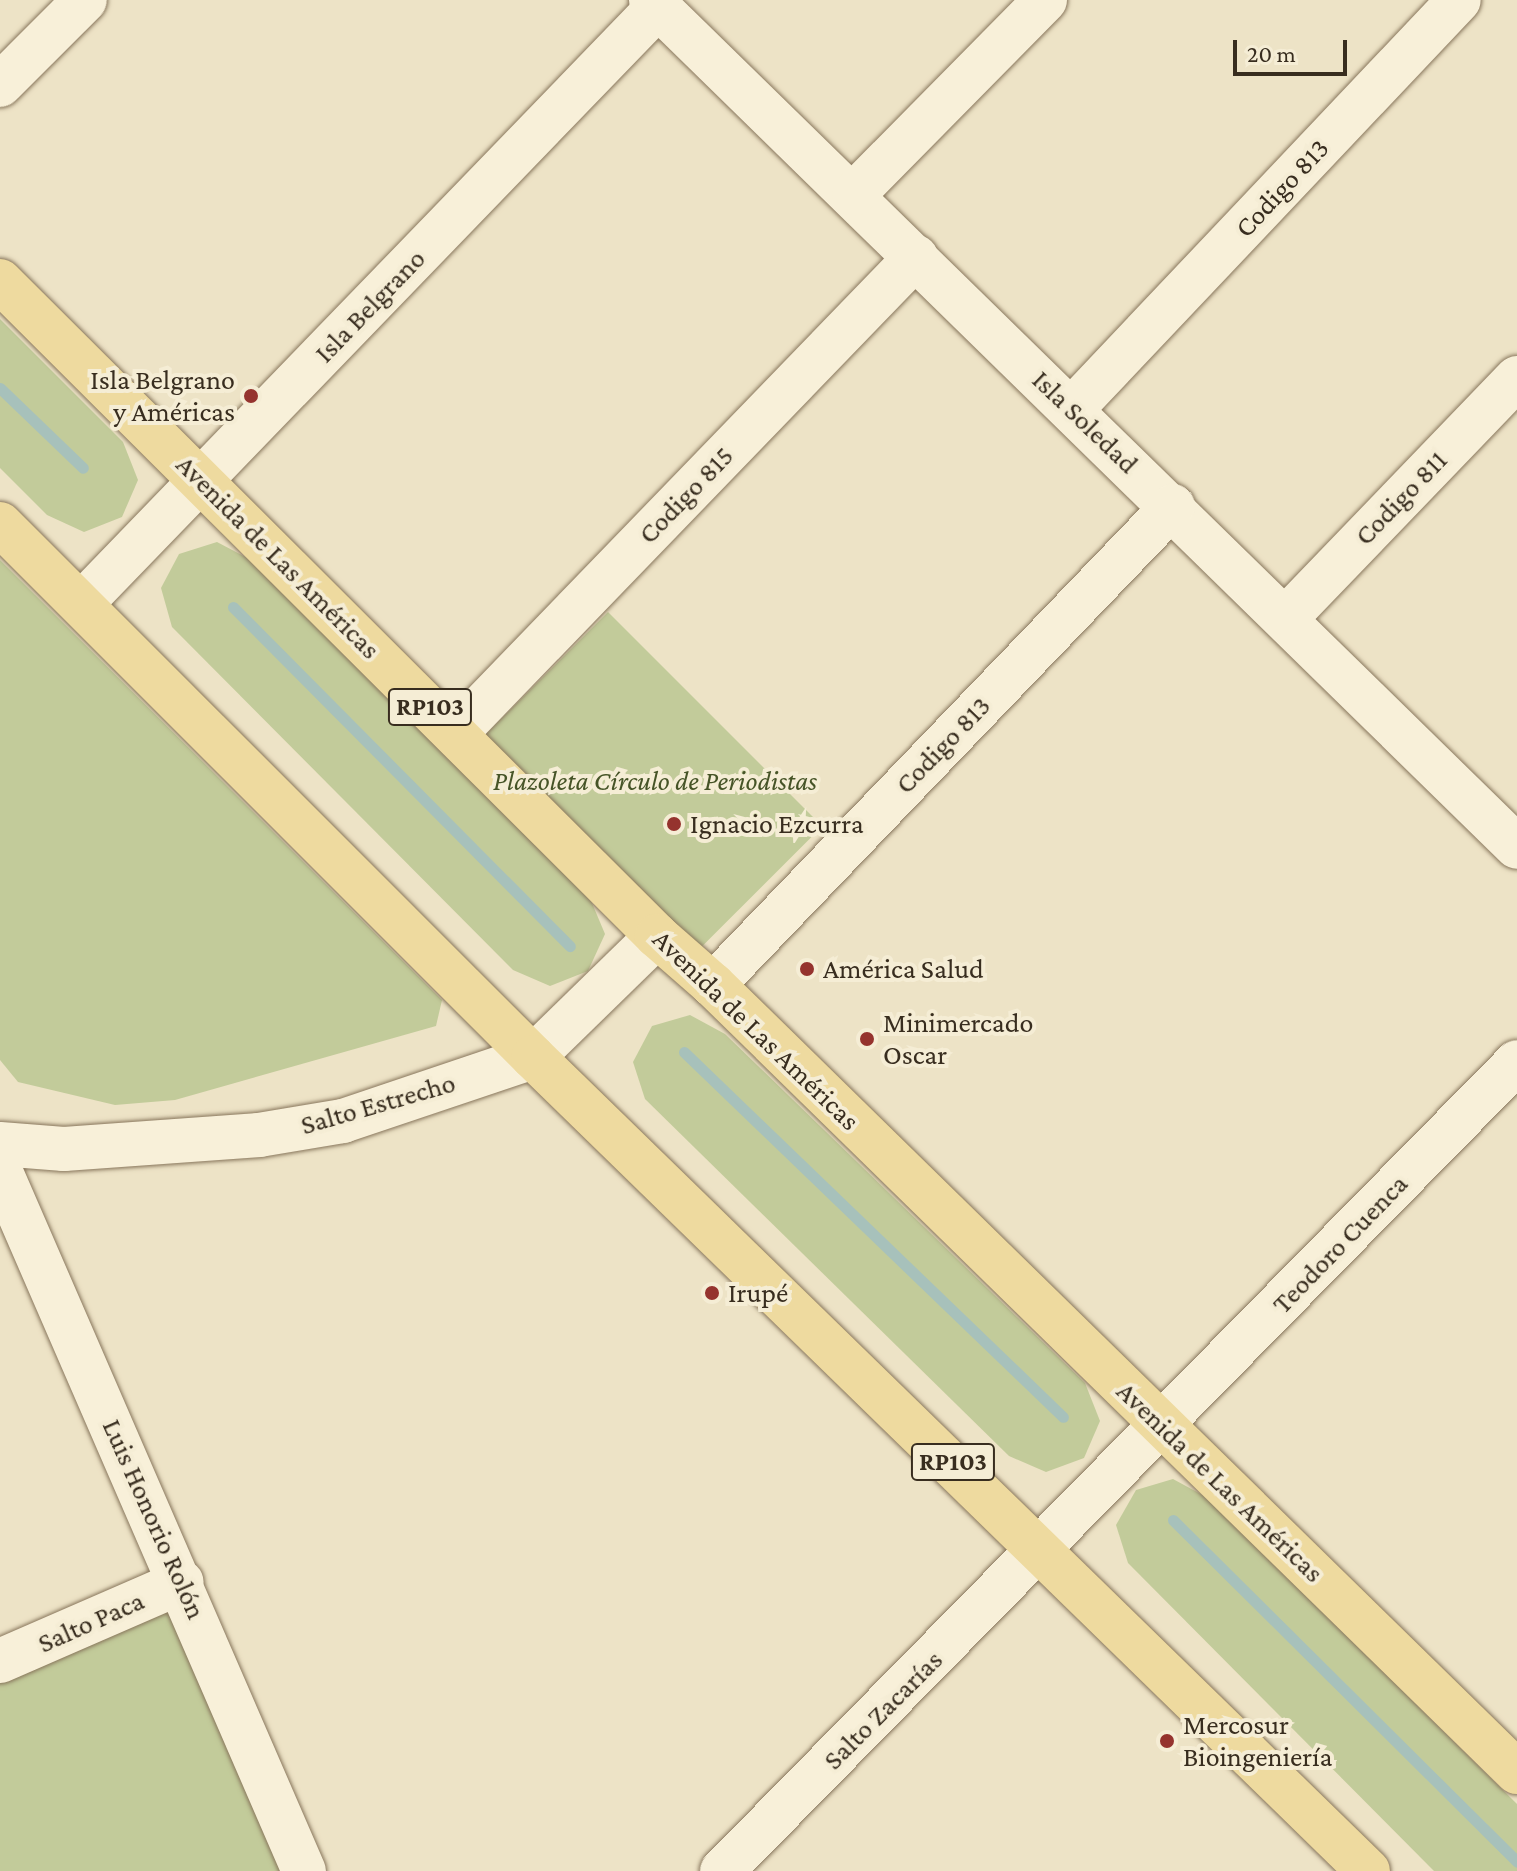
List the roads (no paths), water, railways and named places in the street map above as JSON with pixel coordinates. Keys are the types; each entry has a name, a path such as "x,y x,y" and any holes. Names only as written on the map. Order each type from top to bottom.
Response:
{"main road":[{"name":"Avenida de Las Américas","path":"0,281 657,936 713,985 1517,1772"},
{"name":"RP103","path":"0,524 533,1057 1044,1549 1368,1871"}],"street":[{"path":"0,85 85,0"},
{"path":"854,194 1045,0"},
{"name":"Codigo 813","path":"1071,410 1459,0"},
{"name":"Isla Soledad","path":"655,3 1173,506 1517,847"},
{"name":"Isla Belgrano","path":"81,604 201,482 655,3"},
{"name":"Codigo 815","path":"456,733 916,257"},
{"name":"Codigo 811","path":"1286,618 1517,378"},
{"name":"Codigo 813","path":"713,985 1173,506"},
{"name":"Salto Estrecho","path":"0,1144 64,1149 259,1135 343,1121 533,1057 657,936"},
{"name":"Teodoro Cuenca","path":"1044,1549 1517,1062"},
{"name":"Luis Honorio Rolón","path":"0,1170 182,1582 304,1871"},
{"name":"Salto Zacarías","path":"722,1871 1044,1549"},
{"name":"Salto Paca","path":"0,1661 182,1582"}],"waterway":[{"path":"0,388 83,468"},
{"path":"233,607 570,946"},
{"path":"684,1052 1063,1417"},
{"path":"1173,1520 1517,1862"}],"place":[{"name":"Isla Belgrano y Américas","path":"251,396"},
{"name":"Ignacio Ezcurra","path":"674,824"},
{"name":"América Salud","path":"807,969"},
{"name":"Minimercado Oscar","path":"867,1039"},
{"name":"Irupé","path":"712,1293"},
{"name":"Mercosur Bioingeniería","path":"1167,1741"}],"park label":[{"name":"Plazoleta Círculo de Periodistas","path":"655,781"}]}
